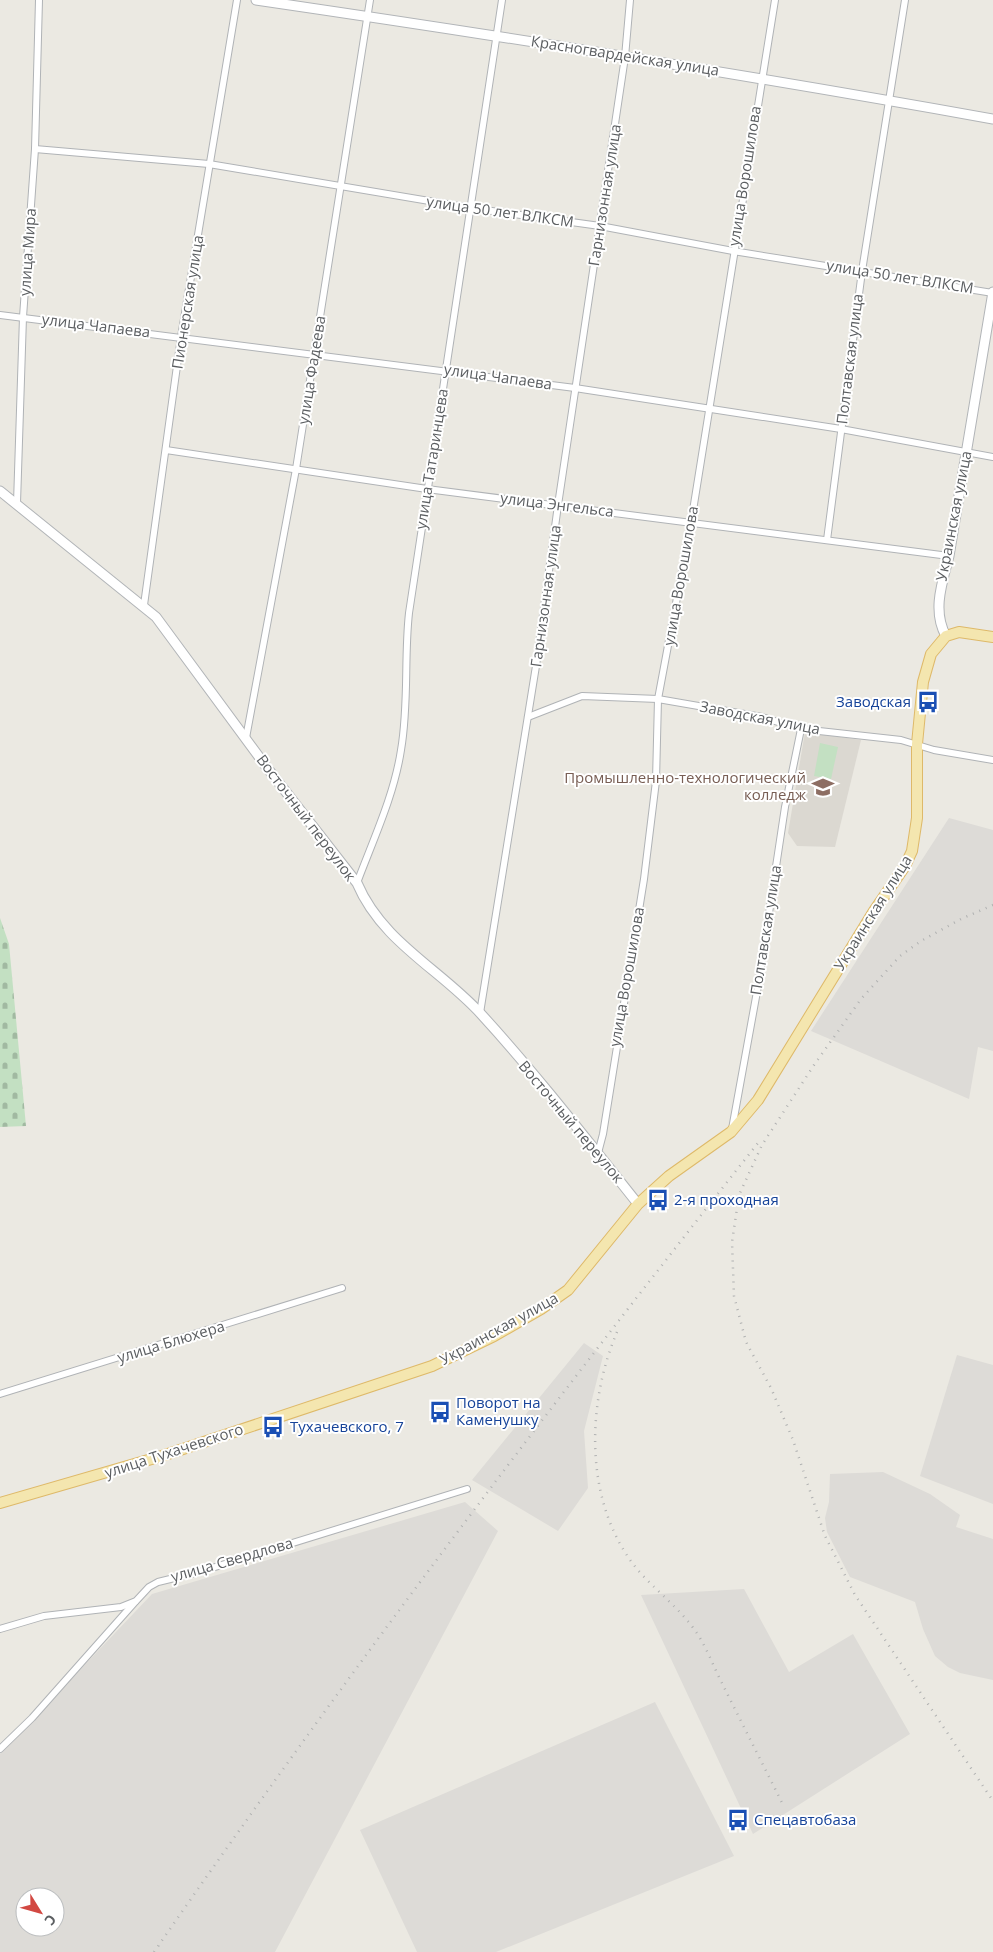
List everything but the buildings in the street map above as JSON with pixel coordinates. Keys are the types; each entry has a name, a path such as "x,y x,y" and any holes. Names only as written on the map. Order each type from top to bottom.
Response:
{"main road":[{"path":"946,636 960,632 993,637"},
{"name":"Украинская улица","path":"432,1366 494,1336 563,1294 584,1272 638,1204 669,1176 731,1132 758,1100 874,911 908,861 917,828 917,744 927,666 934,649 946,636"},
{"name":"улица Тухачевского","path":"0,1503 162,1456 432,1366"}],"street":[{"name":"улица Мира","path":"16,503 23,317 35,149 39,0"},
{"name":"Пионерская улица","path":"144,605 181,336 237,0"},
{"name":"Красногвардейская улица","path":"256,0 498,35 762,78 993,119"},
{"name":"улица Фадеева","path":"246,738 296,468 370,0"},
{"name":"улица Татаринцева","path":"357,883 391,792 402,748 408,667 408,618 502,0"},
{"name":"Гарнизонная улица","path":"480,1013 528,717 575,388 626,57 630,0"},
{"name":"улица Ворошилова","path":"598,1153 603,1134 614,1052 644,878 656,781 658,699 691,523 733,251 775,0"},
{"name":"Полтавская улица","path":"827,540 862,271 905,0"},
{"name":"улица 50 лет ВЛКСМ","path":"35,149 210,164 471,208 600,226 733,251 993,292"},
{"name":"Украинская улица","path":"946,636 938,618 941,589 949,556 993,292"},
{"name":"улица Чапаева","path":"0,315 181,336 575,388 841,429 993,457"},
{"name":"улица Энгельса","path":"166,450 427,489 949,556"},
{"name":"Восточный переулок","path":"0,491 144,605 162,624 357,883 366,902 386,929 480,1013 598,1153 638,1204"},
{"name":"Заводская улица","path":"528,717 582,696 658,699 762,717 801,729 867,735 917,744 934,750 993,760"},
{"name":"Полтавская улица","path":"731,1132 758,986 780,835 801,729"},
{"name":"улица Блюхера","path":"0,1394 342,1288"},
{"name":"улица Свердлова","path":"0,1629 44,1616 106,1610 136,1601 149,1587 172,1577 198,1572 467,1489"},
{"path":"0,1749 32,1718 136,1601"}],"shaded area":[{"name":"Промышленно-технологический колледж","path":"805,732 861,740 835,847 797,846 788,833"},
{"path":"949,818 993,830 993,1051 978,1047 969,1099 811,1031"},
{"path":"584,1343 603,1356 584,1431 588,1488 558,1531 472,1480"},
{"path":"957,1355 993,1365 993,1504 920,1476"},
{"path":"883,1472 930,1494 960,1515 956,1527 993,1539 993,1680 960,1673 948,1667 935,1656 923,1629 915,1602 850,1577 827,1532 825,1518 829,1502 830,1474"},
{"path":"465,1502 498,1531 275,1952 0,1952 0,1754 152,1594"},
{"path":"744,1589 789,1672 853,1634 910,1734 753,1834 641,1595"},
{"path":"655,1702 734,1856 496,1952 417,1952 360,1830"}],"green space":[{"path":"820,743 838,747 831,779 814,776"},
{"path":"0,918 9,944 26,1126 0,1127"}],"railway":[{"path":"993,905 961,919 921,941 900,956 861,999 814,1065 762,1145 739,1195 732,1242 734,1296 746,1342 771,1388 793,1440 825,1536 855,1595 993,1801"},
{"path":"154,1952 300,1746 449,1543 602,1342 758,1143"},
{"path":"617,1332 607,1360 596,1422 596,1454 599,1485 607,1515 620,1543 637,1569 681,1613 698,1635 783,1805"}],"place":[{"name":"Заводская","path":"928,702"},
{"name":"Промышленно-технологический колледж","path":"823,787"},
{"name":"2-я проходная","path":"658,1200"},
{"name":"Поворот на Каменушку","path":"440,1412"},
{"name":"Тухачевского, 7","path":"273,1427"},
{"name":"Спецавтобаза","path":"738,1820"}]}
